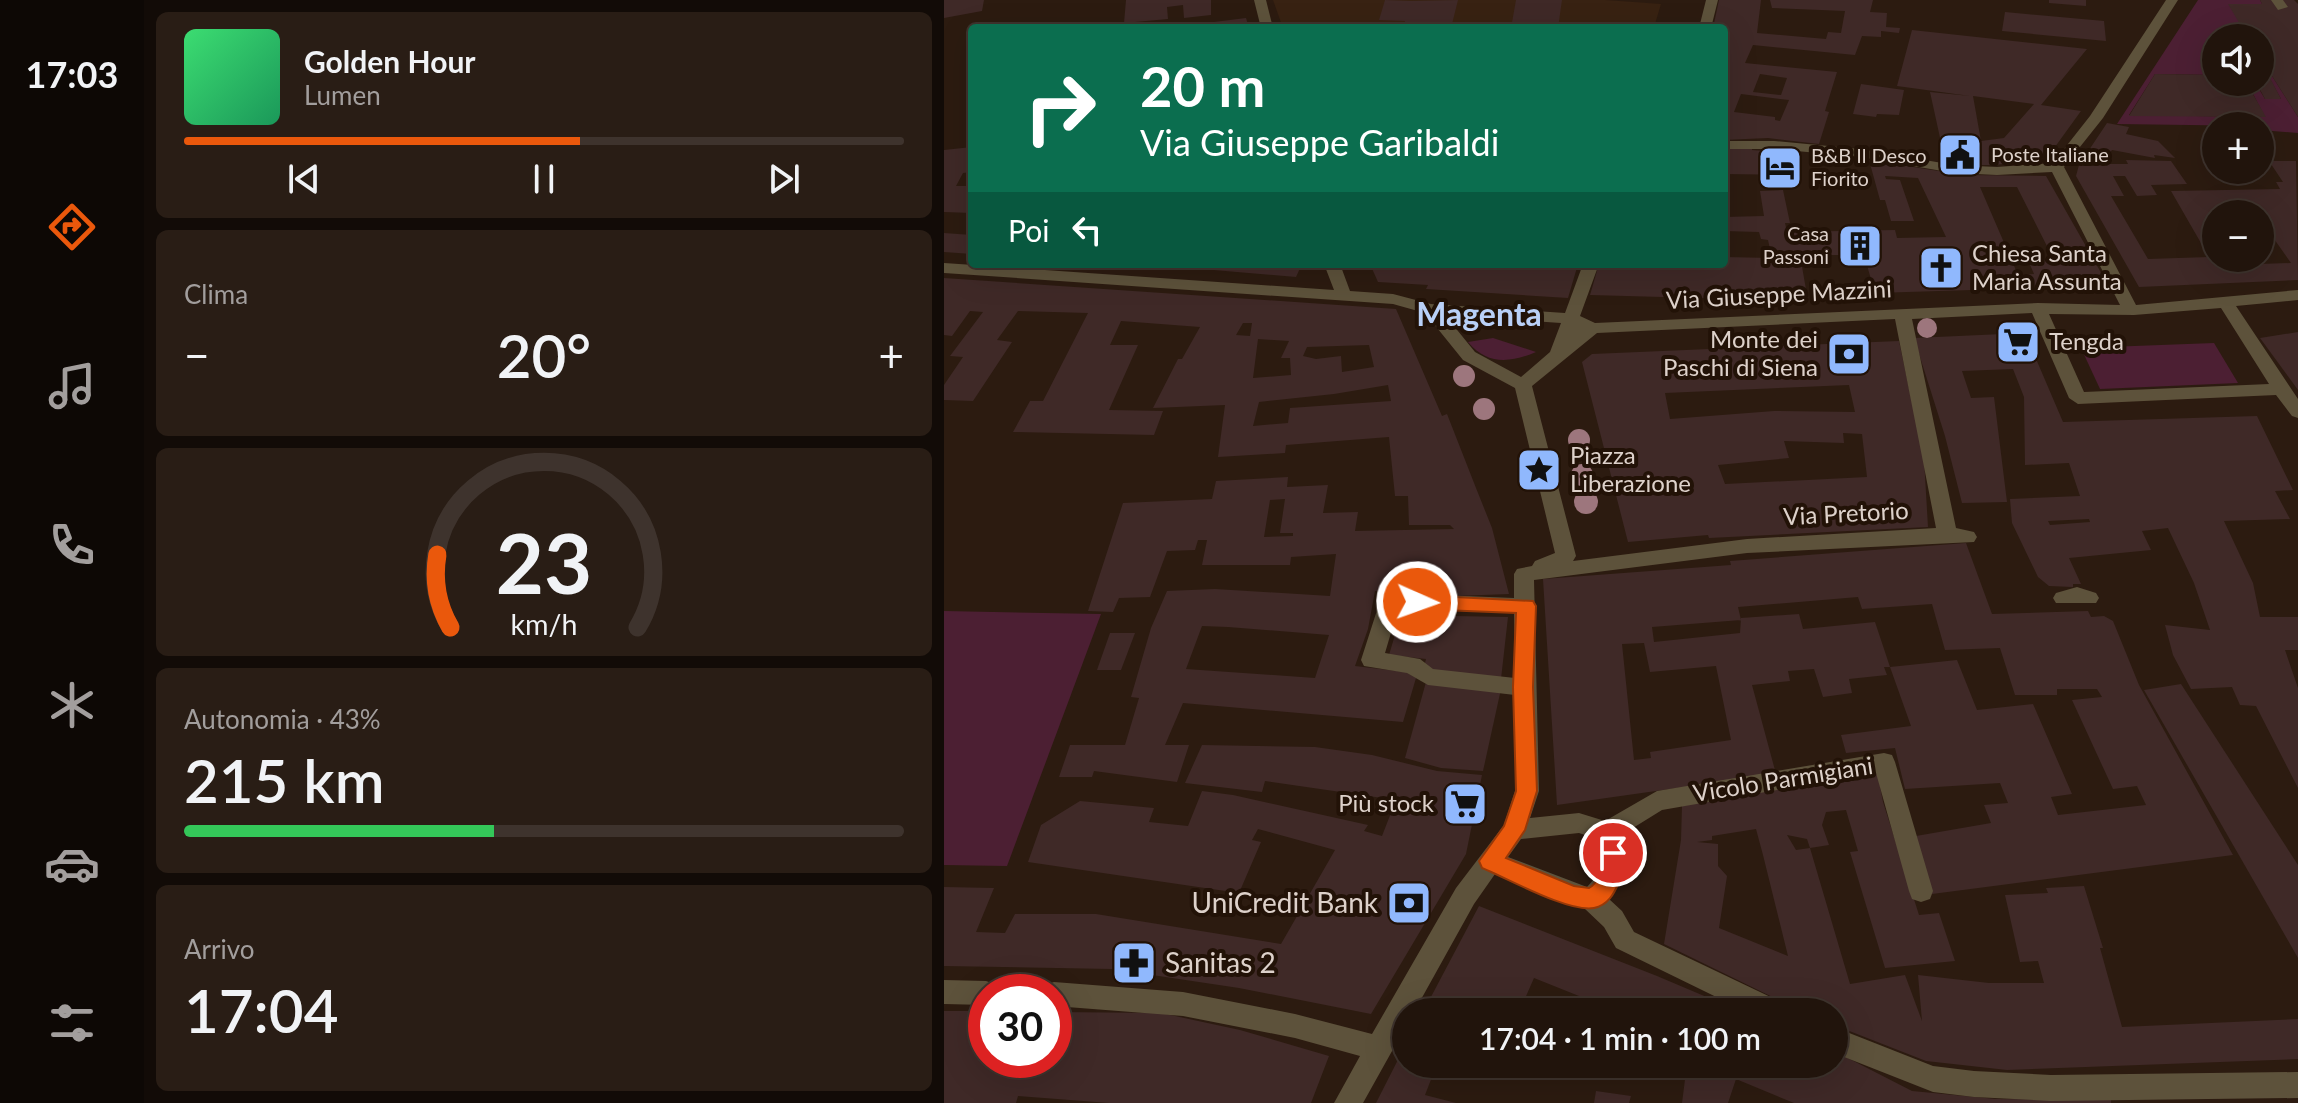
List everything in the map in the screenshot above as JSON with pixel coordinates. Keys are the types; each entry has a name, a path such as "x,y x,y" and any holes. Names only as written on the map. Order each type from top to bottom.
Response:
{"street":[{"path":"1260,0 1266,24"},
{"path":"1706,24 1712,0"},
{"path":"1728,145 1774,145 1860,153 1954,169 1997,171 2057,167 2096,118 2172,0"},
{"path":"2057,167 2130,308"},
{"path":"944,268 1574,312 1593,328 1523,385"},
{"path":"1334,268 1344,296"},
{"path":"1558,354 1590,268"},
{"name":"Via Giuseppe Mazzini","path":"1593,328 1902,313 2130,308 2298,295"},
{"path":"1348,1103 1465,896 1514,830 1527,791 1523,687 1524,574 1566,556 1523,385 1469,356 1432,301"},
{"path":"2225,301 2298,412"},
{"path":"2038,308 2078,398 2281,389"},
{"name":"Via Pretorio","path":"1524,574 1747,546 1957,535 1902,313"},
{"path":"2063,598 2077,594 2089,598"},
{"path":"1523,687 1428,677 1412,665 1372,660 1390,601 1526,606"},
{"name":"Vicolo Parmigiani","path":"1607,832 1657,801 1884,762 1921,891"},
{"path":"1514,830 1579,823 1607,832 1613,853 1611,874 1604,891 1591,899"},
{"path":"1490,861 1572,895 1591,899 1613,919 1625,940 1745,998"},
{"path":"944,992 968,993"},
{"path":"1072,995 1183,1004 1295,1026 1377,1048"},
{"path":"1848,1046 1933,1079 2213,1096 2298,1085"}],"shaded area":[{"path":"1273,0 1605,0 1661,4 1655,24 1282,24"},
{"path":"2198,0 2260,0 2262,4 2254,24 2202,24 2202,75 2155,74 2129,115 2202,116 2202,125 2117,124"},
{"path":"2274,79 2298,117 2298,133 2274,131 2274,112 2262,112 2254,96 2281,99"},
{"path":"1493,338 1536,352 1499,360 1483,355 1468,342"},
{"path":"2214,343 2238,383 2100,389 2081,348"},
{"path":"944,611 1101,614 1007,866 944,865"}],"building":[{"path":"944,0 984,0 982,11 944,18"},
{"path":"1126,0 1211,0 1211,15 1184,18 1183,5 1167,7 1168,19 1124,23"},
{"path":"1385,0 1458,0 1452,24 1404,24 1405,21 1379,20"},
{"path":"1516,0 1562,0 1559,24 1512,24"},
{"path":"1719,0 1761,0 1757,33 1826,39 1828,32 1841,33 1845,11 1772,8 1770,0 1873,0 1870,12 1887,13 1886,27 1900,28 1899,33 1881,31 1881,37 1862,36 1855,55 1753,45 1745,63 1837,72 1819,144 1768,138 1728,140 1728,24 1714,24","holes":["1760,74 1787,78 1781,95 1753,92","1741,94 1789,100 1780,121 1775,117 1734,112"]},
{"path":"2049,0 2086,0 2086,6 2049,3"},
{"path":"2260,0 2294,0 2298,4 2298,117 2274,79 2274,24 2240,24 2228,4 2262,4"},
{"path":"2005,12 2104,21 2106,41 2002,31"},
{"path":"1246,18 1248,24 1214,24"},
{"path":"1912,30 2087,49 2041,105 2081,111 2047,158 1995,165 1946,165 1930,92 1970,96 1897,86","holes":["1973,96 2034,104 2004,138 1981,141"]},
{"path":"2155,74 2202,75 2202,96 2254,96 2263,112 2202,112 2202,117 2129,116"},
{"path":"1861,84 1904,90 1899,115 1877,114 1876,117 1853,114"},
{"path":"2274,86 2281,99 2265,99 2263,96 2274,96"},
{"path":"2107,123 2129,127 2126,134 2158,141 2175,158 2154,155 2155,158 2112,150 2101,164 2128,164 2126,160 2171,161 2187,184 2151,185 2157,195 2137,196 2125,176 2113,176 2124,196 2111,196 2148,259 2202,257 2202,272 2274,272 2274,264 2291,263 2274,239 2274,200 2202,200 2202,245 2171,191 2280,189 2276,182 2283,182 2274,168 2274,161 2296,161 2298,280 2139,287 2076,176 2079,165"},
{"path":"968,147 968,172 963,173 956,186 968,186 968,213 944,212 944,150"},
{"path":"1728,148 1791,153 1797,175 1728,174"},
{"path":"1869,160 1964,175 2046,176 2108,285 2024,289 2018,275 1998,275 2004,289 1875,293 1864,255 1800,255 1808,301 1590,295 1598,268 1728,268 1728,257 1772,258 1768,240 1761,239 1759,232 1728,231 1728,217 1764,216 1760,191 1783,190 1790,223 1785,223 1787,232 1895,230 1897,238 1946,237 1918,178 1885,176 1886,179 1900,180 1914,221 1891,221 1885,200 1880,200","holes":["1980,187 2017,187 2054,260 2028,260 2034,274 2018,275"]},
{"path":"944,233 968,235 968,254 944,252"},
{"path":"1191,268 1300,268 1296,277"},
{"path":"1372,268 1577,268 1568,298 1426,289 1428,285 1378,282"},
{"path":"944,278 1396,309 1442,416 1447,414 1492,528 1509,594 1429,597 1375,591 1368,629 1355,666 1406,672 1416,678 1403,722 1183,703 1165,745 1189,745 1177,782 1094,771 1092,777 1059,777 1070,745 1125,745 1139,698 1131,697 1151,628 1167,591 1215,589 1330,596 1336,554 1291,557 1290,565 1202,565 1207,540 1198,540 1195,550 1167,551 1150,597 1119,598 1113,612 1088,611 1123,503 1212,499 1216,481 1288,477 1287,487 1328,485 1323,513 1358,512 1355,531 1454,529 1450,525 1409,525 1408,496 1395,496 1389,437 1286,445 1285,453 1218,457 1225,405 1153,408 1178,359 1182,359 1200,327 1121,321 1110,345 1138,345 1109,410 1163,411 1154,435 1013,432 1030,401 1043,401 1088,313 1018,311 997,340 1012,342 973,401 944,400 944,385 963,357 950,356 983,312 970,311 952,336 944,335","holes":["1243,323 1252,323 1250,336 1236,335","1258,339 1289,341 1281,358 1290,358 1291,375 1253,378","1369,345 1374,367 1342,372 1341,356 1316,359 1303,356 1307,347","1388,385 1391,401 1290,408 1288,423 1253,426 1259,402","1285,499 1280,533 1293,533 1293,536 1264,537 1270,500","1202,626 1329,635 1315,678 1186,669"]},
{"path":"2298,332 2298,390 2260,338"},
{"path":"2025,333 2063,422 2257,416 2293,490 2275,491 2290,519 2224,521 2253,583 2260,617 2298,617 2298,650 2285,650 2298,688 2298,788 2256,706 2240,705 2232,687 2191,689 2173,655 2165,625 2210,630 2194,583 2168,528 2142,531 2151,550 2069,558 2081,584 2073,584 2073,587 2049,586 2038,577 2012,523 2010,499 2080,496 2069,463 2025,465 2024,397 2013,369 1962,371 1971,398 1994,397 2007,502 1962,503 1914,338","holes":["2089,519 2090,522 2050,525 2048,521"]},
{"path":"1899,341 1924,459 1928,527 1709,538 1708,535 1628,542 1582,362 1592,354","holes":["1849,385 1855,412 1774,411 1670,419 1665,393","1843,433 1862,434 1867,477 1725,484 1718,465 1789,458 1784,441 1844,443"]},
{"path":"1966,543 1992,614 2088,611 2091,617 2104,616 2113,621 2139,685 2233,855 1932,894 1916,836 1991,823 1984,805 2008,803 2000,783 1905,789 1895,748 1846,753 1841,735 1911,726 1890,667 1884,667 1887,675 1849,679 1852,693 1823,697 1814,669 1788,671 1790,681 1752,685 1776,774 1557,805 1543,579 1731,565 1730,561","holes":["1858,597 1862,609 1932,604 1945,650 2000,648 2015,695 2057,695 2057,689 2097,689 2102,697 2072,700 2113,789 2137,786 2146,805 2058,815 2051,797 2072,794 2033,704 1977,710 1957,660 1890,667 1875,622 1803,629 1799,614 1741,620 1738,607","1741,620 1740,633 1654,642 1652,627","1644,643 1650,672 1716,666 1731,740 1650,752 1651,758 1634,760 1622,644"]},
{"path":"1403,608 1452,611 1454,616 1508,617 1501,679 1429,671 1424,667 1426,659 1389,655"},
{"path":"1110,633 1135,633 1121,670 1097,670"},
{"path":"1426,682 1501,689 1483,771 1441,768 1405,758"},
{"path":"2181,684 2298,865 2298,958 2144,690"},
{"path":"1202,745 1315,747 1372,755 1437,771 1482,775 1466,854 1371,1014 1239,988 1112,969 944,966 944,887 994,888 976,932 1005,933 1015,914 1096,914 1281,944 1335,850 1258,829 1252,840 1261,842 1239,893 1028,862 1041,825 1080,801 1154,808 1149,822 1188,826 1202,791 1368,825 1364,831 1382,836 1396,800 1265,781 1262,792 1185,783"},
{"path":"1877,770 1883,802 1919,915 1939,913 1955,961 1885,968 1850,852 1858,851 1846,810 1826,812 1822,825 1829,845 1810,848 1850,984 1905,975 1922,1021 1918,975 1989,983 2044,983 2038,961 2020,962 2005,895 2048,893 2046,888 2084,886 2122,1027 2298,1019 2298,1059 2007,1070 1926,1061 1848,1030 1848,998 1774,998 1664,944 1681,840 1682,806","holes":["1756,829 1788,956 1719,928 1727,876 1718,866 1718,844 1697,842 1712,840 1712,836","1787,835 1807,839 1810,848 1796,850"]},
{"path":"1479,906 1709,998 1584,998 1534,978 1525,998 1430,998"},
{"path":"944,1011 968,1011 968,1078 1072,1078 1072,1012 1161,1013 1240,1030 1329,1056 1311,1103 1109,1103 1018,1096 1016,1103 944,1103"},
{"path":"1848,1058 1912,1091 1996,1099 2111,1100 2111,1103 1794,1103 1736,1079 1728,1103 1682,1103 1685,1078 1848,1078"},
{"path":"1392,1072 1392,1078 1432,1078 1425,1095 1456,1103 1376,1103"},
{"path":"1596,1091 1631,1096 1629,1103 1594,1103"}],"place":[{"name":"Poste Italiane","path":"1960,155"},
{"name":"B&B Il Desco Fiorito","path":"1780,168"},
{"name":"Casa Passoni","path":"1860,246"},
{"name":"Chiesa Santa Maria Assunta","path":"1941,268"},
{"name":"Tengda","path":"2018,342"},
{"name":"Monte dei Paschi di Siena","path":"1849,354"},
{"name":"Piazza Liberazione","path":"1539,470"},
{"name":"Più stock","path":"1465,804"},
{"name":"UniCredit Bank","path":"1409,903"},
{"name":"Sanitas 2","path":"1134,963"}],"district":[{"name":"Magenta","path":"1479,315"}],"route":[{"path":"1417,602 1526,606 1523,687 1527,791 1514,830 1490,861 1572,895 1591,899 1604,891 1611,874 1613,853"}]}
